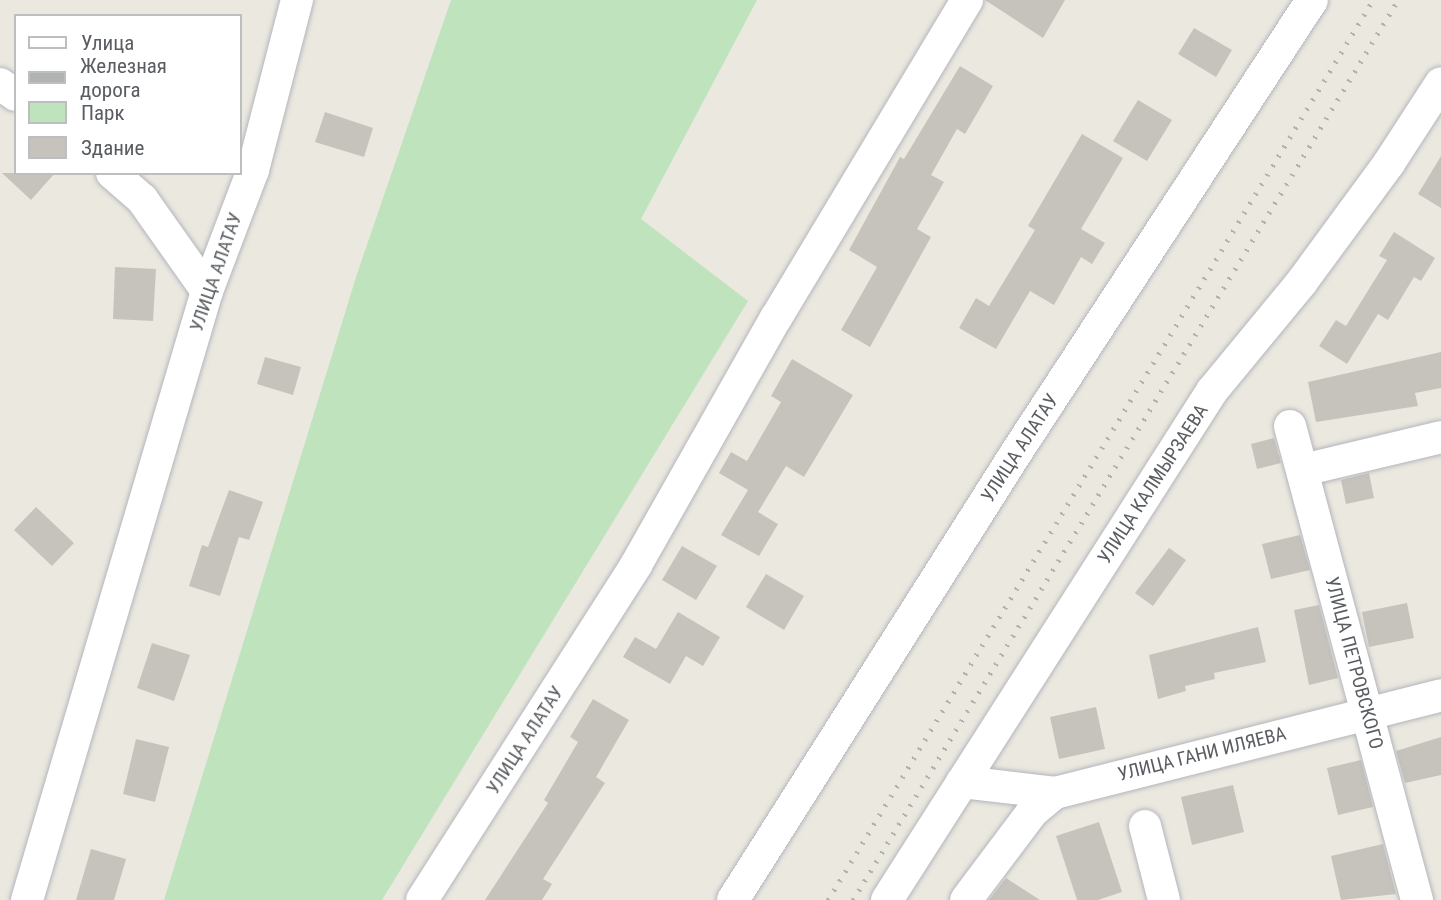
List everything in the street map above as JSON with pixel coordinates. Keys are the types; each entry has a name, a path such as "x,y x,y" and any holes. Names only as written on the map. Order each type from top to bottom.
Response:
{"street":[{"name":"УЛИЦА АЛАТАУ","path":"27,900 207,290 253,170 297,0"},
{"name":"УЛИЦА АЛАТАУ","path":"422,900 636,565 776,318 967,0"},
{"name":"УЛИЦА АЛАТАУ","path":"733,900 1016,453 1312,0"},
{"name":"УЛИЦА КАЛМЫРЗАЕВА","path":"887,900 1212,391 1301,283 1390,163 1441,83"},
{"path":"114,175 142,199 207,290"},
{"name":"УЛИЦА ПЕТРОВСКОГО","path":"1290,426 1417,900"},
{"path":"1303,470 1441,437"},
{"name":"УЛИЦА ГАНИ ИЛЯЕВА","path":"962,782 1055,793 1441,695"},
{"path":"966,900 1032,812 1055,793"},
{"path":"1145,826 1164,900"}],"green space":[{"path":"451,0 757,0 641,219 748,301 382,900 164,900 357,274"}],"building":[{"path":"985,0 1065,0 1043,38"},
{"path":"1194,28 1232,50 1216,77 1178,54"},
{"path":"960,66 993,86 965,134 957,129 931,175 944,182 917,229 931,237 870,347 841,330 877,267 849,250 900,157 904,159"},
{"path":"1138,100 1172,120 1147,161 1113,141"},
{"path":"325,112 373,128 364,157 315,142"},
{"path":"1082,134 1123,158 1081,229 1105,243 1092,264 1081,257 1054,305 1030,291 996,349 959,328 976,298 989,306 1035,230 1028,226"},
{"path":"1441,156 1441,208 1418,194"},
{"path":"2,173 53,175 31,200"},
{"path":"1394,232 1435,258 1421,281 1414,277 1388,320 1378,314 1347,364 1319,346 1336,320 1346,326 1387,260 1379,256"},
{"path":"115,267 156,269 153,321 113,319"},
{"path":"1441,352 1441,388 1415,393 1418,406 1316,422 1308,382"},
{"path":"265,357 301,367 293,395 257,384"},
{"path":"792,359 853,395 804,477 786,466 758,512 778,524 759,556 721,535 748,490 719,473 731,452 747,461 781,402 771,396"},
{"path":"1274,438 1281,463 1257,469 1251,444"},
{"path":"1369,473 1374,498 1346,504 1341,480"},
{"path":"229,490 263,502 249,540 239,537 220,596 189,586 202,545 208,547"},
{"path":"36,507 74,543 52,566 14,530"},
{"path":"1300,535 1310,570 1271,579 1262,544"},
{"path":"682,546 717,566 696,600 662,580"},
{"path":"1169,548 1186,560 1153,606 1135,593"},
{"path":"766,574 804,596 784,630 746,607"},
{"path":"1407,603 1414,638 1369,647 1362,612"},
{"path":"1319,605 1338,678 1309,685 1294,610"},
{"path":"678,612 720,637 703,666 686,656 670,684 623,657 635,637 656,649"},
{"path":"1258,627 1266,662 1214,673 1215,679 1185,686 1186,691 1158,699 1149,655"},
{"path":"152,643 190,655 174,701 137,688"},
{"path":"593,699 629,720 596,777 605,783 543,879 552,884 542,900 485,900 548,803 544,800 578,742 570,737"},
{"path":"1096,707 1105,749 1059,759 1050,717"},
{"path":"1441,737 1441,775 1405,783 1396,751"},
{"path":"136,739 169,747 155,802 123,794"},
{"path":"1361,760 1373,807 1338,815 1327,768"},
{"path":"1233,785 1244,832 1192,845 1181,797"},
{"path":"1099,822 1122,892 1098,900 1077,900 1056,836"},
{"path":"1383,844 1396,894 1341,900 1331,856"},
{"path":"91,849 126,859 114,900 76,900"},
{"path":"1006,878 1040,900 989,900"}],"railway":[{"path":"828,900 1373,0"},
{"path":"853,900 1398,0"}]}
